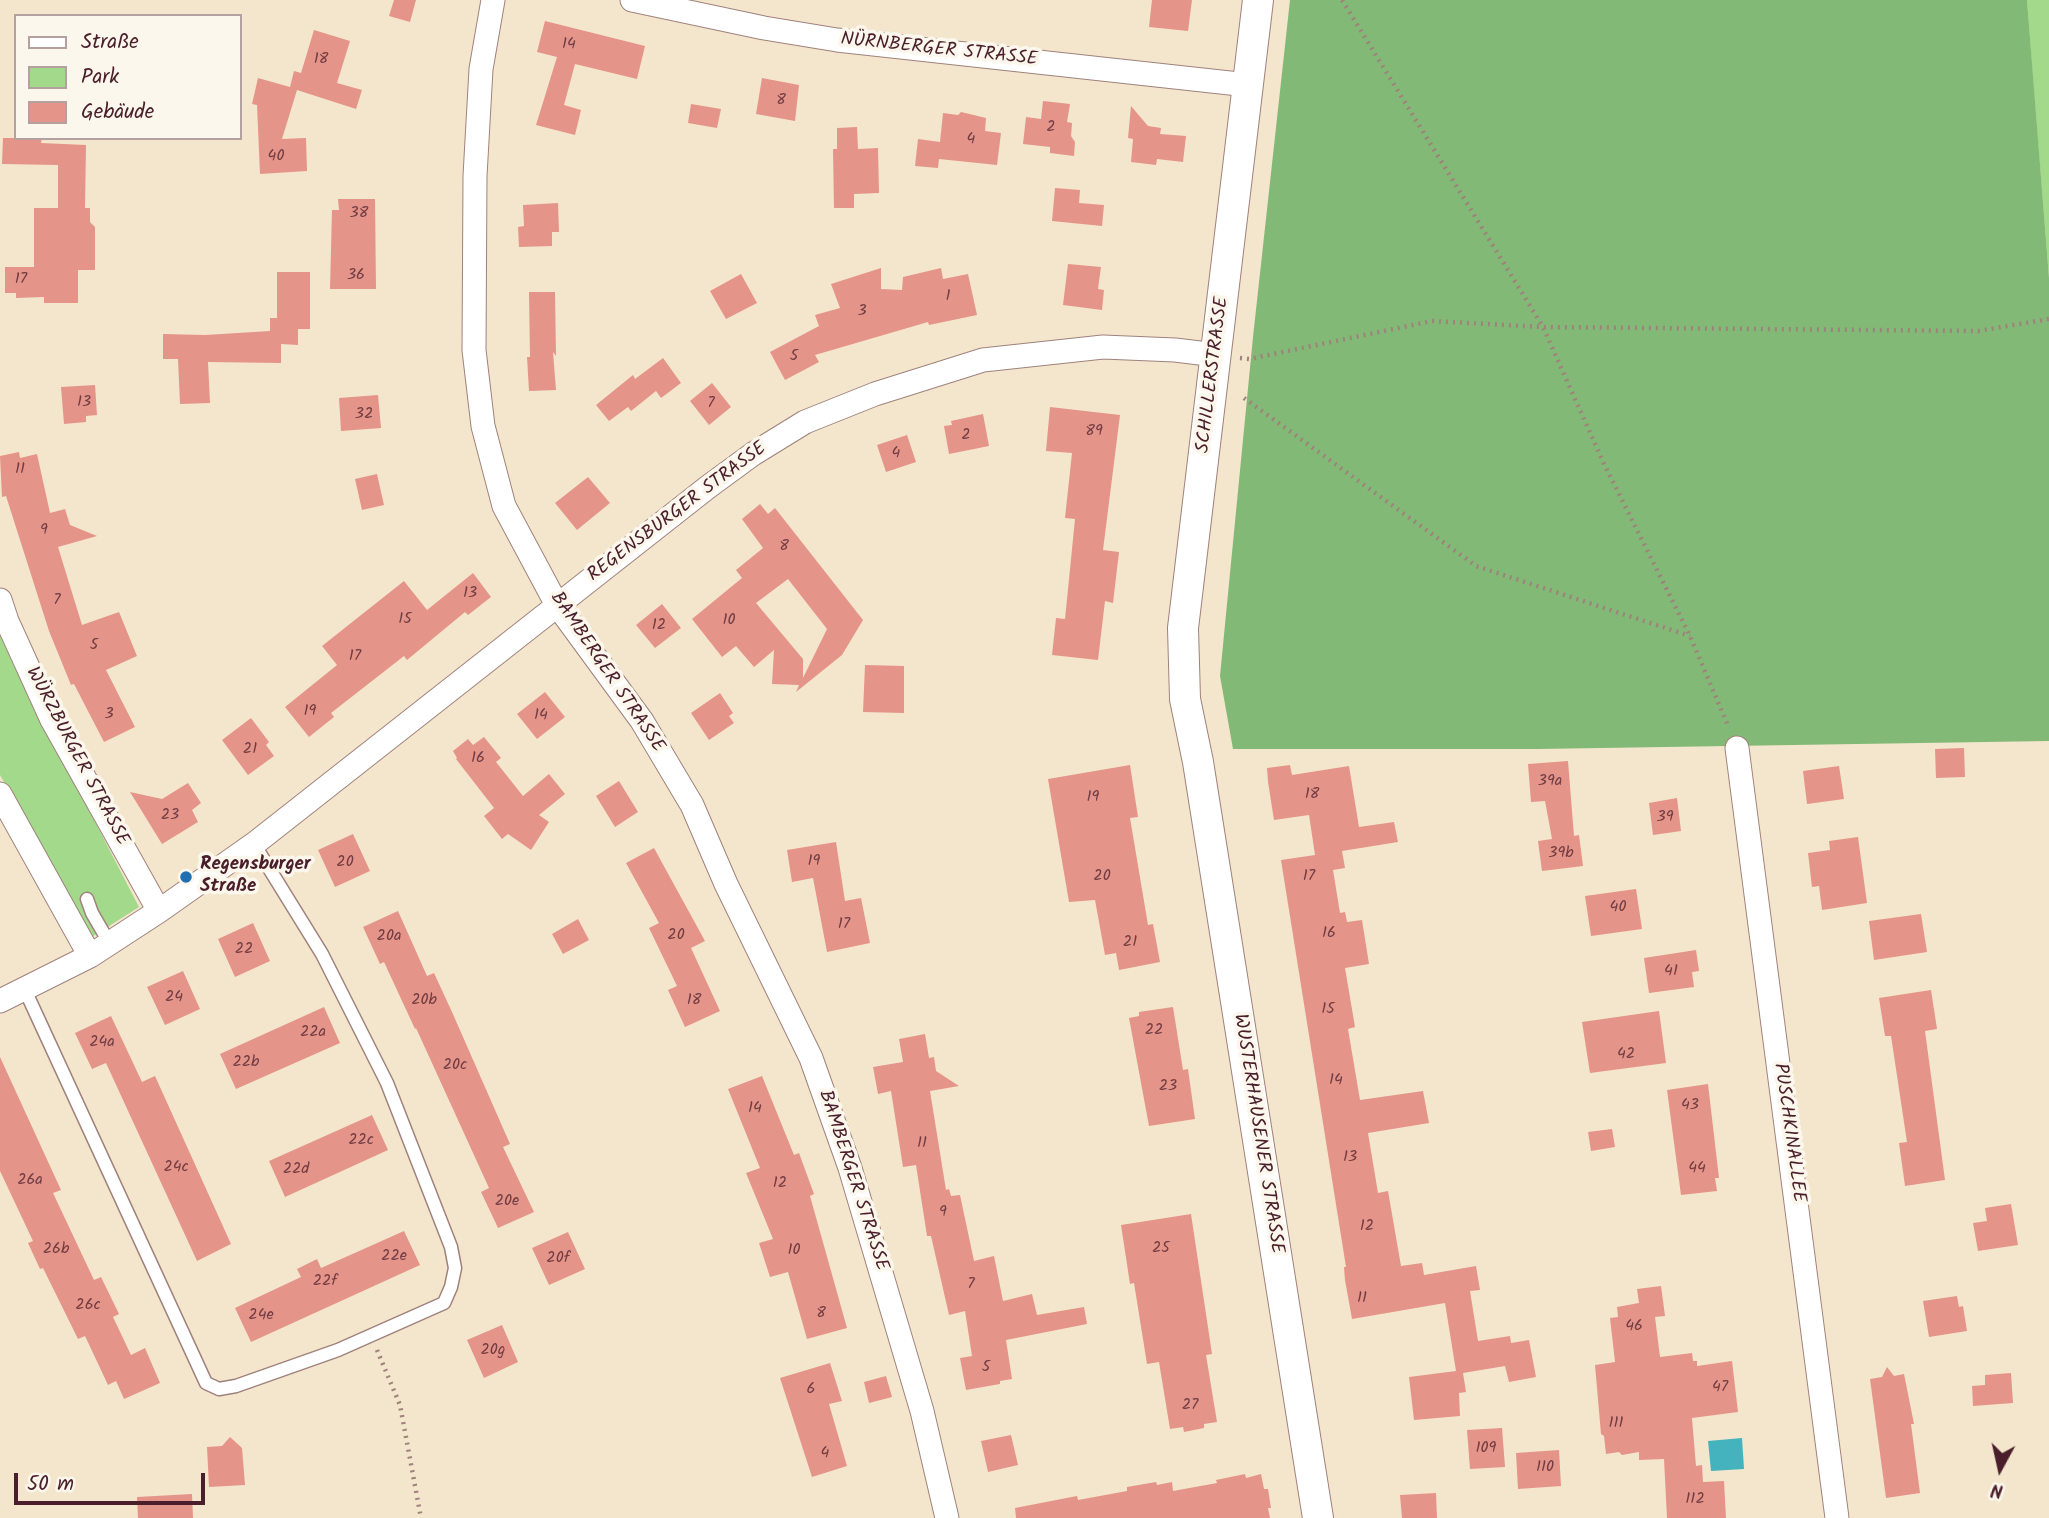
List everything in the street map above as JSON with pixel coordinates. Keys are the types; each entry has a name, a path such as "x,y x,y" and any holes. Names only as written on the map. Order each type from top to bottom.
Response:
{"street":[{"name":"BAMBERGER STRASSE","path":"493,0 481,69 475,176 474,350 482,422 504,506 556,605 642,721 692,805 726,884 811,1058 850,1168 922,1411 947,1518"},
{"name":"NÜRNBERGER STRASSE","path":"632,0 764,28 837,40 1248,85"},
{"name":"SCHILLERSTRASSE","path":"1196,750 1185,699 1183,628 1258,0"},
{"name":"REGENSBURGER STRASSE","path":"0,1001 100,950 254,844 556,605 753,454 805,422 875,394 983,360 1103,347 1216,355"},
{"name":"WÜRZBURGER STRASSE","path":"0,600 52,720 159,911"},
{"name":"PUSCHKINALLEE","path":"1737,748 1838,1518"},
{"name":"WUSTERHAUSENER STRASSE","path":"1196,750 1318,1518"},
{"path":"0,794 100,950"}],"lane":[{"path":"26,990 205,1383 219,1389 236,1386 371,1336 444,1303 455,1268 451,1247 384,1077 322,954 254,844"},
{"path":"87,899 100,950"}],"path":[{"path":"1342,0 1543,327 1604,464 1690,636 1737,748"},
{"path":"1248,359 1432,321 1543,327 1978,331 2049,319"},
{"path":"1244,398 1476,566 1690,636"},
{"path":"371,1336 400,1405 421,1518"}],"green space":[{"path":"1290,0 2027,0 2049,278 2049,741 1537,749 1233,749 1220,676"},
{"path":"2027,0 2049,0 2049,278 2033,79"},
{"path":"0,630 34,704 139,907 92,937 0,775"}],"water":[{"path":"1742,1438 1744,1469 1711,1471 1708,1441"}],"building":[{"path":"394,0 416,0 410,22 389,16"},
{"path":"1152,0 1192,0 1188,31 1149,27"},
{"path":"545,21 645,46 637,79 575,64 564,105 581,110 575,135 536,125 557,57 537,52"},
{"path":"314,30 350,41 337,83 362,90 356,109 297,90 282,139 306,138 307,171 260,174 257,105 252,104 258,78 290,87 294,71 301,73"},
{"path":"762,78 799,85 795,121 756,114"},
{"path":"1043,101 1070,104 1067,122 1072,123 1074,156 1050,153 1050,147 1023,144 1026,117 1041,119"},
{"path":"691,104 721,109 717,128 688,123"},
{"path":"1131,106 1148,126 1161,128 1160,134 1186,136 1183,162 1157,159 1156,165 1131,162 1133,139 1128,138"},
{"path":"961,112 986,118 985,131 1001,133 997,165 939,159 938,168 915,166 918,139 940,142 943,113 958,115"},
{"path":"857,127 858,149 878,148 879,193 854,194 854,208 834,208 833,149 837,149 837,128"},
{"path":"3,138 86,145 85,208 90,208 90,222 95,227 95,270 78,270 78,303 44,303 44,297 16,298 16,293 5,293 5,267 34,267 34,208 58,208 58,165 2,164"},
{"path":"1055,188 1080,190 1079,203 1104,205 1102,226 1052,221"},
{"path":"338,199 375,199 376,289 330,289 332,210 339,210"},
{"path":"558,203 559,232 552,232 552,246 519,247 518,227 524,226 523,205"},
{"path":"1068,264 1101,267 1098,289 1104,290 1102,310 1063,305"},
{"path":"881,268 881,289 902,290 903,277 941,268 943,279 968,274 977,315 929,325 928,322 815,355 819,362 785,380 770,352 819,326 815,315 840,308 831,284"},
{"path":"277,272 310,272 310,329 298,329 298,345 281,344 281,363 208,362 210,403 180,404 178,359 163,359 163,334 205,335 270,331 270,318 277,318"},
{"path":"741,274 757,303 726,319 710,291"},
{"path":"529,292 555,292 556,356 553,352 556,390 529,391"},
{"path":"663,358 681,383 661,398 656,391 631,411 628,407 609,421 596,405 633,375 635,379"},
{"path":"712,383 731,407 709,425 690,401"},
{"path":"95,385 97,415 86,416 86,422 64,424 61,387"},
{"path":"378,395 381,428 341,431 339,398"},
{"path":"1050,407 1120,415 1103,550 1119,552 1113,603 1105,601 1098,660 1052,655 1056,618 1065,619 1075,519 1065,518 1072,453 1046,451"},
{"path":"983,414 989,446 949,454 944,426 952,425 951,421"},
{"path":"907,435 916,462 886,472 877,445"},
{"path":"19,452 20,458 37,454 50,513 65,509 70,525 97,536 58,547 82,625 119,612 137,656 106,670 135,727 104,742 74,684 71,685 49,631 6,496 2,497 0,456"},
{"path":"377,474 384,505 362,510 355,479"},
{"path":"588,477 610,503 577,530 555,503"},
{"path":"760,504 768,514 775,508 863,620 842,655 796,692 799,685 772,684 774,650 754,667 736,646 722,657 692,619 742,578 736,570 763,548 742,519","holes":["788,579 827,629 803,678 803,659 756,603"]},
{"path":"473,573 491,597 468,615 465,612 407,660 404,656 331,713 334,717 309,737 285,707 337,665 322,646 404,581 427,610"},
{"path":"662,604 681,628 655,648 636,625"},
{"path":"865,665 904,666 904,713 863,712"},
{"path":"545,692 565,717 537,739 517,714"},
{"path":"720,693 733,713 729,716 734,723 709,740 691,713"},
{"path":"251,718 269,742 266,745 274,756 248,775 222,740"},
{"path":"484,737 501,758 496,762 523,796 549,774 565,794 539,815 549,822 531,850 508,834 502,839 484,816 494,808 456,759 453,751 468,739 473,745"},
{"path":"1964,748 1965,777 1936,778 1935,749"},
{"path":"1568,761 1574,836 1579,835 1583,866 1542,871 1538,841 1552,839 1545,801 1531,802 1528,764"},
{"path":"1130,765 1138,817 1130,818 1148,925 1153,924 1160,962 1119,970 1116,953 1105,955 1095,900 1069,902 1048,779"},
{"path":"1290,765 1292,775 1349,766 1359,827 1394,822 1398,842 1342,851 1345,868 1333,870 1340,913 1345,912 1347,922 1362,920 1369,964 1345,968 1355,1027 1348,1029 1360,1100 1423,1091 1429,1123 1368,1133 1378,1193 1388,1191 1401,1266 1422,1263 1424,1275 1476,1266 1480,1290 1470,1291 1478,1341 1510,1336 1511,1343 1529,1340 1536,1377 1509,1382 1505,1366 1463,1373 1466,1392 1459,1393 1460,1416 1414,1420 1409,1377 1456,1371 1445,1303 1352,1319 1281,860 1315,855 1309,815 1274,820 1268,782 1267,768"},
{"path":"1839,766 1844,799 1807,804 1803,771"},
{"path":"619,781 638,812 615,827 596,796"},
{"path":"188,783 201,803 192,810 198,822 162,844 130,792 162,799"},
{"path":"1677,798 1681,831 1653,835 1649,803"},
{"path":"353,834 370,871 335,887 318,850"},
{"path":"1858,837 1867,903 1822,910 1819,886 1812,887 1808,853 1830,850 1829,841"},
{"path":"836,842 845,901 861,898 870,943 827,952 813,878 792,882 787,850"},
{"path":"654,848 705,941 691,948 720,1011 685,1027 668,990 677,986 649,928 659,923 626,863"},
{"path":"1636,889 1642,929 1591,936 1585,896"},
{"path":"398,911 427,976 434,973 452,1012 510,1144 503,1147 534,1212 498,1228 481,1192 489,1188 416,1028 384,962 380,964 363,927"},
{"path":"1921,914 1927,952 1874,960 1869,921"},
{"path":"578,919 589,940 563,954 552,934"},
{"path":"253,923 270,961 235,977 218,939"},
{"path":"1696,950 1699,971 1692,972 1694,987 1649,993 1644,958"},
{"path":"183,971 200,1009 165,1025 147,987"},
{"path":"1931,990 1937,1029 1925,1031 1945,1180 1905,1186 1899,1143 1907,1142 1891,1036 1885,1036 1879,998"},
{"path":"324,1007 340,1043 236,1089 220,1054"},
{"path":"1173,1007 1183,1070 1188,1069 1195,1119 1149,1126 1129,1018 1139,1016 1139,1012"},
{"path":"1659,1011 1666,1063 1590,1073 1582,1022"},
{"path":"111,1016 142,1082 155,1076 231,1244 197,1261 106,1063 92,1069 75,1033"},
{"path":"925,1034 929,1058 934,1057 936,1071 959,1086 930,1091 946,1190 949,1189 951,1196 960,1195 974,1261 994,1256 1003,1301 1032,1294 1037,1315 1084,1307 1087,1324 1006,1340 1012,1379 966,1390 960,1358 972,1356 965,1311 949,1315 931,1236 927,1236 916,1165 903,1167 891,1091 878,1094 873,1067 903,1062 899,1039"},
{"path":"0,1057 61,1190 53,1193 94,1280 101,1277 119,1314 113,1317 131,1355 145,1348 160,1383 124,1399 116,1381 108,1385 85,1336 78,1339 43,1268 40,1269 28,1243 33,1241 0,1171"},
{"path":"762,1076 794,1155 799,1153 814,1194 810,1196 847,1328 807,1339 788,1272 770,1277 759,1243 773,1239 746,1173 760,1168 728,1089"},
{"path":"1708,1084 1719,1178 1715,1178 1717,1191 1681,1195 1667,1090"},
{"path":"372,1115 388,1150 285,1197 269,1161"},
{"path":"1612,1129 1615,1147 1591,1151 1588,1132"},
{"path":"2011,1204 2018,1245 1978,1251 1973,1223 1987,1221 1985,1208"},
{"path":"1191,1214 1212,1354 1206,1355 1217,1422 1184,1432 1183,1427 1170,1429 1159,1362 1147,1364 1134,1283 1130,1284 1121,1225"},
{"path":"404,1231 420,1265 251,1342 235,1308 301,1277 297,1269 317,1259 321,1268"},
{"path":"568,1232 585,1269 549,1285 532,1248"},
{"path":"1661,1286 1665,1316 1655,1317 1660,1357 1692,1353 1697,1366 1732,1361 1738,1412 1692,1418 1696,1466 1702,1465 1703,1482 1724,1481 1726,1518 1667,1518 1664,1459 1639,1460 1639,1452 1606,1454 1604,1436 1601,1434 1595,1365 1615,1362 1610,1318 1618,1317 1617,1307 1639,1303 1637,1289"},
{"path":"1957,1296 1959,1307 1963,1306 1967,1331 1929,1337 1923,1301"},
{"path":"502,1325 518,1362 484,1378 467,1340"},
{"path":"830,1363 842,1401 829,1404 847,1466 812,1477 780,1378"},
{"path":"1887,1367 1894,1376 1904,1374 1914,1424 1911,1424 1920,1493 1886,1498 1870,1379 1882,1377"},
{"path":"2011,1373 2013,1403 1973,1406 1972,1386 1985,1385 1985,1375"},
{"path":"886,1376 892,1397 869,1403 864,1382"},
{"path":"1502,1428 1505,1467 1470,1469 1467,1430"},
{"path":"1011,1435 1018,1465 988,1472 981,1441"},
{"path":"230,1437 242,1448 245,1485 209,1487 207,1447 222,1446"},
{"path":"1559,1450 1561,1486 1518,1489 1516,1453"},
{"path":"1245,1474 1246,1478 1261,1474 1264,1489 1268,1489 1270,1518 1016,1518 1015,1508 1077,1496 1078,1500 1127,1491 1127,1487 1156,1482 1157,1485 1172,1482 1173,1491 1217,1483 1216,1480"},
{"path":"1436,1493 1437,1518 1402,1518 1400,1495"},
{"path":"192,1494 193,1518 138,1518 137,1497"}],"place":[{"name":"Regensburger Straße","path":"186,877"}]}
